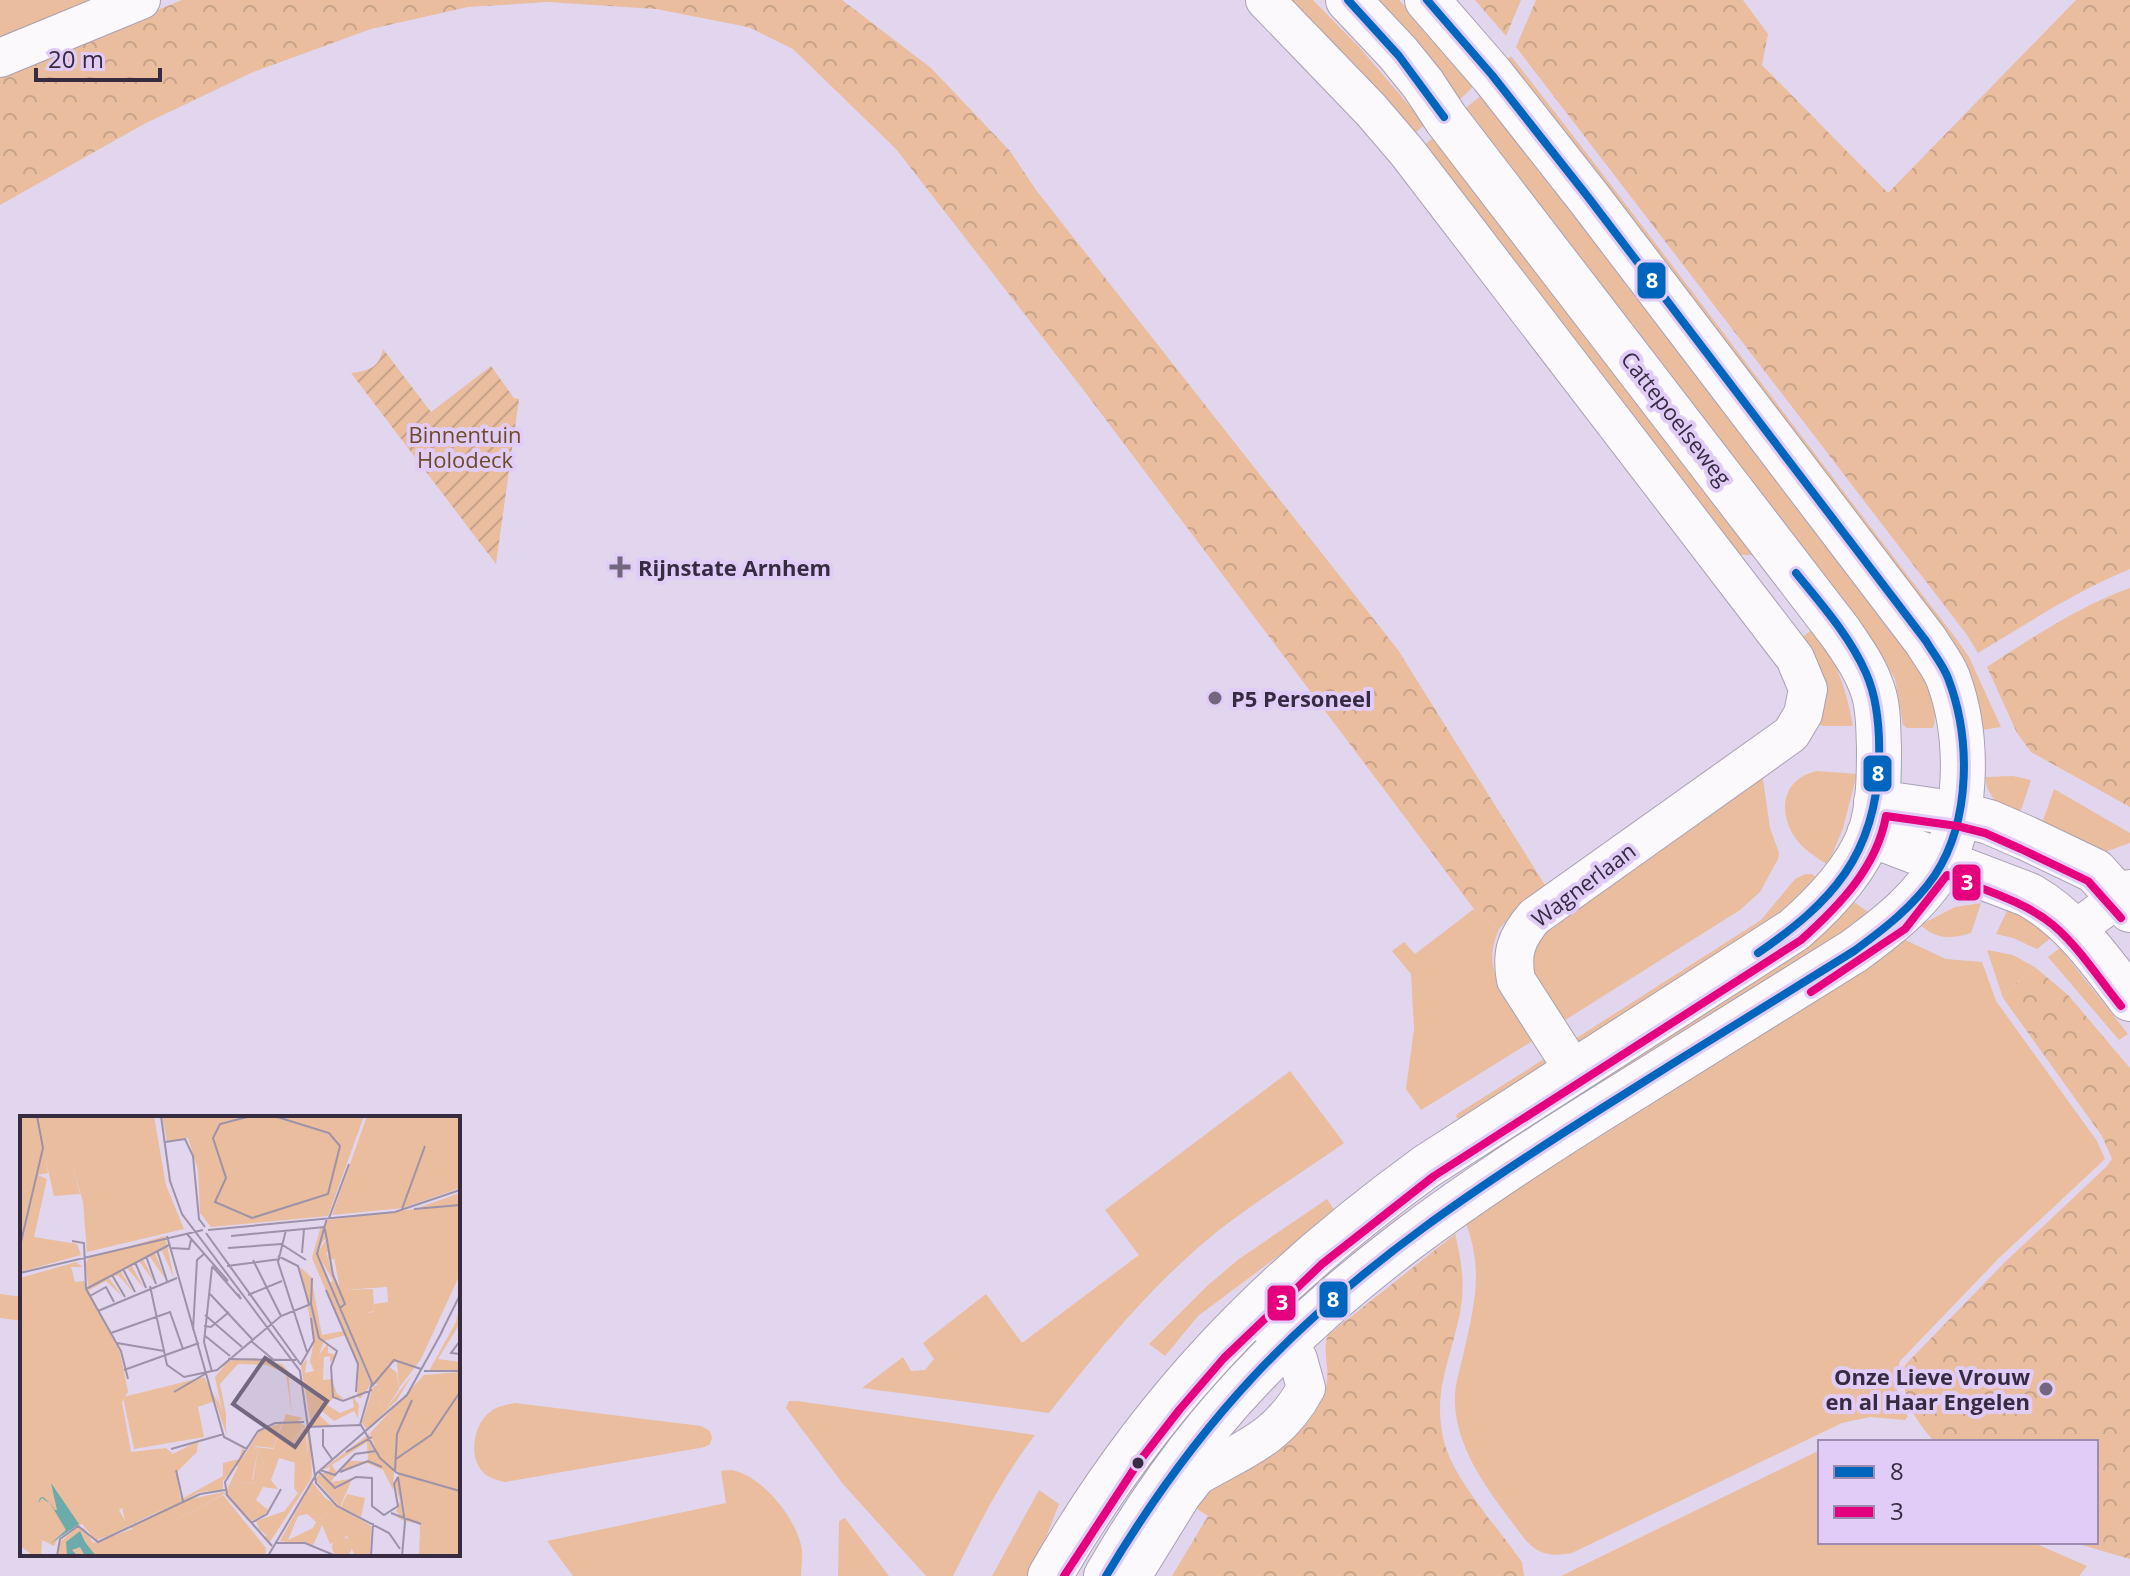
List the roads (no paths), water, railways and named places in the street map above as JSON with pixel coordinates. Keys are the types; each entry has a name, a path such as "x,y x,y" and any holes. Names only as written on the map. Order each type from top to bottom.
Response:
{"street":[{"path":"0,58 141,0"},
{"path":"1265,0 1407,152 1735,576 1792,568"},
{"name":"Cattepoelseweg","path":"1348,0 1423,84 1455,132 1792,568 1864,669 1874,693 1878,717 1879,761 1873,818"},
{"path":"1106,1576 1136,1524 1209,1426 1285,1344 1384,1257 1449,1207 1897,920 1943,861 1959,814 1962,788 1958,718 1947,674 1926,641 1588,197 1492,75 1427,0"},
{"name":"Wagnerlaan","path":"1575,1072 1516,980 1513,954 1521,932 1534,917 1776,746 1791,734 1803,714 1808,689 1795,658 1735,576"},
{"path":"1873,818 1959,814 1989,822 2095,871 2127,898 2075,930"},
{"path":"1873,818 1943,861 2029,895 2049,907 2075,930 2130,999"},
{"path":"1050,1576 1105,1486 1179,1388 1286,1278 1371,1207 1427,1166 1794,930 1840,884 1873,818"},
{"path":"1132,1576 1197,1476 1273,1433 1295,1410 1306,1388 1298,1359 1254,1310"},
{"path":"1197,1476 1209,1426"}],"place":[{"name":"Rijnstate Arnhem","path":"620,567"},
{"name":"P5 Personeel","path":"1215,698"},
{"name":"Onze Lieve Vrouw en al Haar Engelen","path":"2046,1389"}],"park label":[{"name":"Binnentuin Holodeck","path":"465,446"}]}
